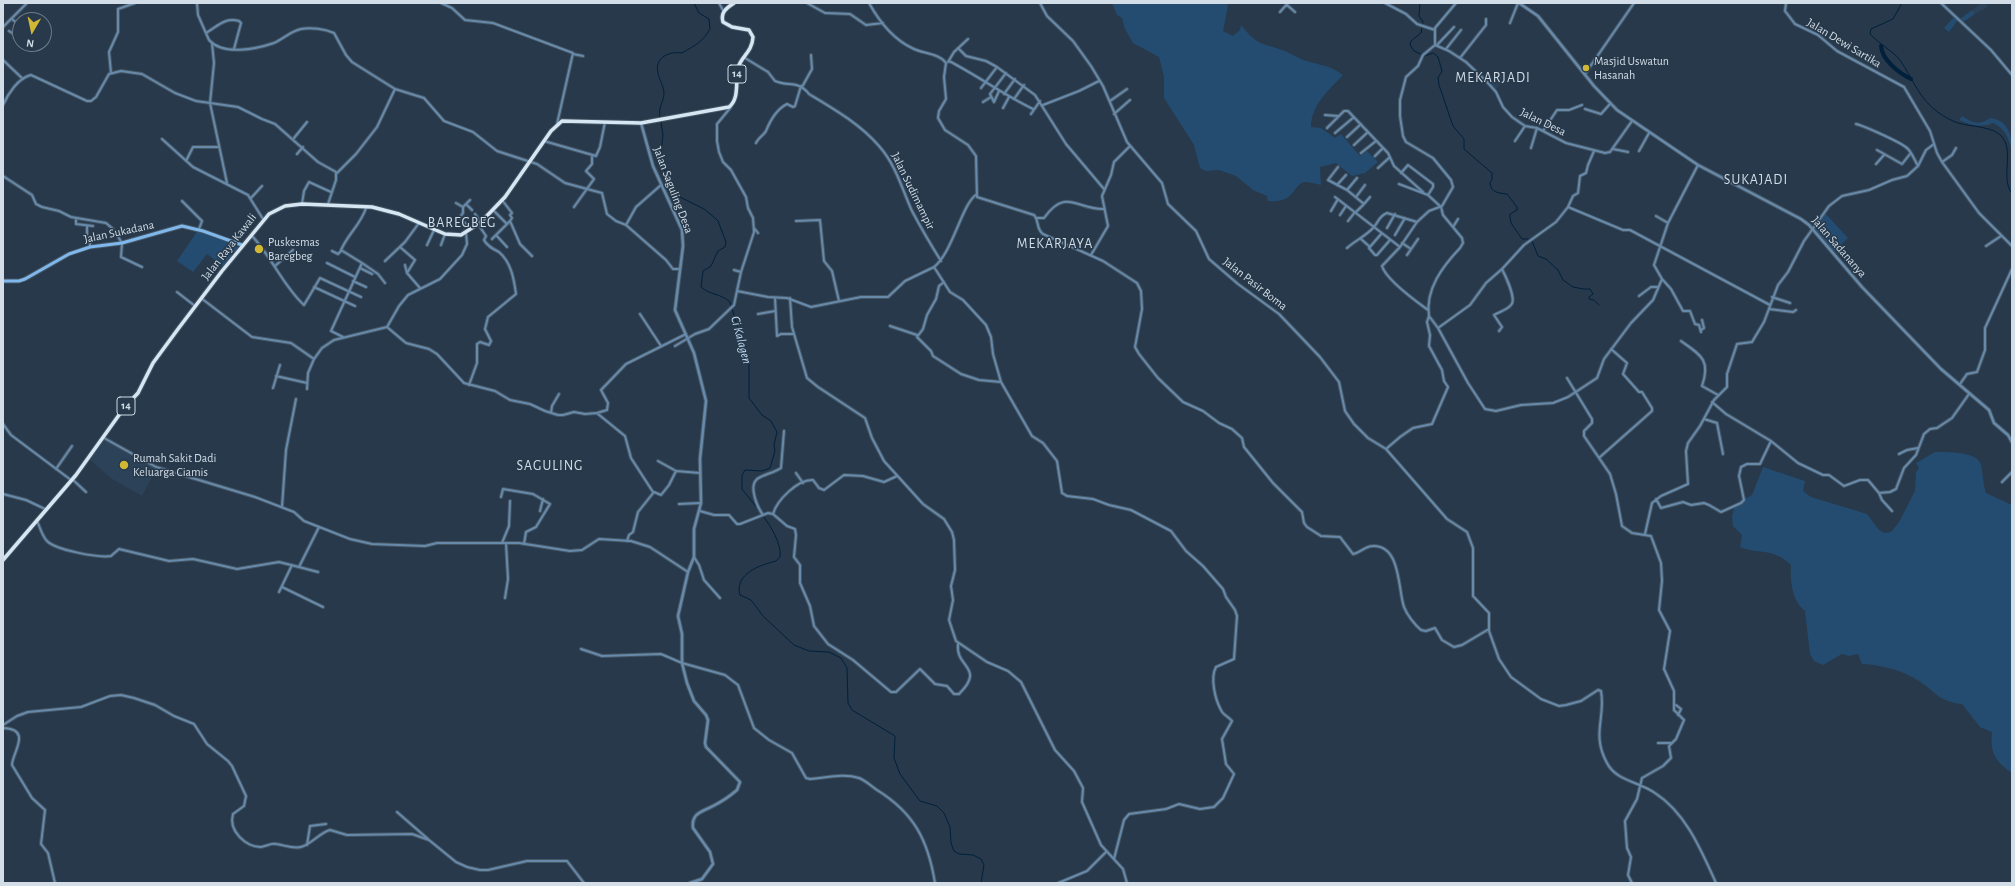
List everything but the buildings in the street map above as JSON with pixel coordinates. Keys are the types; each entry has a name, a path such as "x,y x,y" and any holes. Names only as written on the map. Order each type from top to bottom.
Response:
{"highway":[{"path":"724,12 732,3"},
{"name":"14","path":"557,124 567,120 641,123 726,109 734,101 739,66 752,46 752,33 747,30 726,25 722,19 724,12"},
{"path":"466,232 479,223 502,200 557,124"},
{"name":"Jalan Raya Kawali","path":"3,560 71,480 138,393 153,363 195,306 263,219 274,211 285,206 302,204 367,207 384,209 445,234 461,235 466,232"}],"main road":[{"name":"Jalan Sukadana","path":"3,282 26,279 69,254 90,248 122,243 182,226 199,229 242,245"}],"street":[{"path":"3,27 27,3"},
{"path":"3,105 7,96 28,75 34,76 89,101 96,97 111,72 109,52 118,32 118,9 135,3"},
{"path":"197,3 198,15 212,43 214,68 210,103 227,183"},
{"path":"441,3 452,8 466,20 493,23 573,54 583,56"},
{"path":"719,3 724,12"},
{"path":"807,3 825,13 850,14 864,24 876,25 883,23"},
{"path":"870,3 883,23 900,41 913,49 941,58 986,81 1009,97 1033,109"},
{"name":"Jalan Pasir Boma","path":"1040,3 1047,16 1079,50 1100,81 1130,146 1162,183 1169,205 1196,231 1211,261 1280,314 1325,363 1339,382 1343,407 1351,420 1368,438 1386,449 1406,470 1447,519 1464,530 1470,536 1473,548 1473,596 1489,614 1489,629"},
{"path":"1386,3 1422,26 1435,30"},
{"path":"1436,45 1435,30 1456,3"},
{"path":"1510,23 1518,3"},
{"name":"Jalan Sadananya","path":"1518,3 1538,16 1584,75 1610,104 1632,121 1698,165 1758,198 1801,219 1812,229 1862,287 1941,369 1989,410 1994,423 2012,442"},
{"path":"1584,75 1634,3"},
{"name":"Jalan Dewi Sartika","path":"1786,3 1785,11 1796,24 1818,35 1830,46 1863,66 1904,87 1922,115 1942,162 1979,213 2012,246"},
{"path":"1941,3 1991,50 2012,75"},
{"path":"1280,12 1287,4 1295,12"},
{"path":"206,33 224,20 230,19 239,21 240,23 234,49"},
{"path":"1460,58 1486,25 1486,19"},
{"path":"1428,310 1417,300 1408,297 1382,268 1382,265 1400,247 1417,222 1429,211 1441,207 1452,190 1453,186 1451,180 1433,158 1406,142 1403,136 1400,116 1400,100 1406,77 1418,66 1423,56 1454,27"},
{"path":"212,43 234,49 257,47 274,43 301,29 331,32 336,35 346,55 352,62 395,89 424,98 444,121 473,132 493,149 530,161 566,183 603,194 607,214 616,221 626,225 658,252 673,269 680,269"},
{"path":"1446,49 1461,30"},
{"path":"968,39 958,48 948,62 944,77 946,99 939,112 938,118 945,130 968,145 976,156 977,194 979,198 1012,207 1036,218 1044,218 1052,207 1067,202 1078,202 1104,209"},
{"name":"Jalan Desa","path":"1436,45 1446,49 1460,58 1488,83 1496,92 1503,107 1512,117 1525,126 1537,128 1566,143 1595,151 1608,153 1613,149 1628,152"},
{"path":"958,48 966,56 986,61 1024,85 1040,101 1060,136 1104,189"},
{"path":"557,124 573,54"},
{"path":"756,143 766,131 767,125 774,118 779,109 787,104 793,107 795,106 801,87 812,69 811,55"},
{"name":"Jalan Sudimampir","path":"745,58 768,72 775,81 801,87 809,94 858,126 880,147 892,164 913,213 941,262"},
{"path":"3,60 23,79"},
{"path":"981,88 997,67"},
{"path":"111,72 130,72 142,74 175,93 196,101 231,105 243,109 275,124 294,138 318,162 337,173"},
{"path":"999,91 994,102 990,94 1006,73"},
{"path":"1004,94 1015,79"},
{"path":"1043,105 1100,81"},
{"path":"1014,99 1024,85"},
{"path":"328,204 331,192 335,185 337,173 356,154 377,127 395,89"},
{"path":"1110,101 1127,89"},
{"path":"983,102 991,97"},
{"path":"1003,108 1009,97"},
{"path":"1114,114 1130,100"},
{"path":"675,346 687,338 709,329 732,307 754,228 753,218 748,208 746,197 730,170 723,162 717,144 717,124 734,101"},
{"path":"1031,114 1033,109 1040,101"},
{"path":"1586,109 1601,114 1610,104"},
{"path":"1543,131 1557,110 1569,110 1582,105"},
{"path":"1327,128 1338,116 1347,110 1383,148 1400,173 1424,193"},
{"path":"1325,115 1338,116"},
{"path":"1335,133 1354,117"},
{"path":"1613,149 1619,137 1632,121"},
{"path":"294,138 307,122"},
{"path":"544,141 592,157 596,156 605,122"},
{"name":"Jalan Saguling Desa","path":"641,123 646,144 661,185 682,230 683,246 674,306 694,353 706,401 700,445 701,503 694,529 694,557 688,572 678,611 682,634 682,663 690,695 706,715 708,720 705,743 706,747 740,782 738,790 715,806 700,812 694,818 693,828 710,852 713,864 702,879 690,883"},
{"path":"1347,137 1361,124"},
{"path":"1856,124 1866,127 1901,144 1918,166"},
{"path":"1515,141 1525,126"},
{"path":"1531,148 1537,128"},
{"path":"1354,145 1368,132"},
{"path":"1639,151 1649,133"},
{"path":"162,138 193,167 227,183 251,198 263,219"},
{"path":"1361,153 1376,141"},
{"path":"1645,534 1650,506 1656,499 1688,484 1687,446 1704,419 1712,402 1727,387 1727,374 1737,344 1740,342 1752,342 1764,322 1772,297 1812,229 1829,206 1838,198 1851,193 1869,190 1892,180 1905,177 1918,166 1926,150 1934,144"},
{"path":"1091,255 1108,226 1102,198 1104,189 1111,175 1114,162 1130,146"},
{"path":"186,162 193,147 219,147"},
{"path":"297,154 303,147"},
{"path":"1375,156 1383,148"},
{"path":"1942,162 1952,155 1956,148"},
{"path":"1877,150 1902,164 1910,154"},
{"path":"1438,328 1470,305 1483,286 1502,269 1518,251 1556,222 1568,207 1573,196 1578,193 1581,176 1586,173 1595,151"},
{"path":"1876,164 1884,155"},
{"path":"574,207 589,189 594,179 586,171 592,164 592,157"},
{"path":"1378,168 1390,157"},
{"path":"1698,165 1668,223 1654,265 1662,279 1671,289 1683,311 1690,311 1695,324 1699,325 1701,331 1704,328 1702,320"},
{"path":"1400,173 1408,166 1432,183 1433,187 1428,195"},
{"path":"1338,167 1328,180 1347,190 1364,204"},
{"path":"1337,185 1346,175"},
{"path":"3,176 32,195 36,204 42,207 59,211 71,217 106,223 113,229 122,243 121,257 142,268"},
{"path":"1347,190 1357,178"},
{"path":"1404,186 1408,180"},
{"path":"302,204 304,191 309,182 331,192"},
{"path":"1398,184 1428,195 1441,207 1443,215 1460,235 1462,245 1438,274 1432,291 1428,310 1429,316 1438,328 1468,383 1482,404 1489,410 1496,411 1520,405 1553,403 1576,392 1597,378 1604,359 1631,323 1653,300 1657,286 1662,279"},
{"path":"626,225 636,207 661,185"},
{"path":"1356,197 1365,185"},
{"path":"251,198 262,186"},
{"path":"736,291 775,298 790,298 811,307 861,297 888,297 905,281 941,262 970,203 977,194"},
{"path":"1335,197 1400,247"},
{"path":"1348,220 1370,197"},
{"path":"470,200 463,207 463,213 460,217 470,229"},
{"path":"502,200 512,213 510,221 519,241 532,256"},
{"path":"1331,211 1338,200"},
{"path":"182,201 202,221 199,229"},
{"path":"456,202 463,207"},
{"path":"466,204 472,210"},
{"path":"1340,215 1346,206"},
{"path":"332,251 338,254 341,251 351,231 362,218 367,207"},
{"path":"1568,207 1623,230 1630,230 1770,305"},
{"path":"493,210 506,224"},
{"path":"1347,248 1354,241 1361,239 1374,227 1381,216 1389,213 1417,222"},
{"path":"469,384 477,363 477,344 480,342 489,345 491,341 485,329 488,318 516,294 512,272 500,253 485,243 484,240 486,236 475,214"},
{"path":"1387,228 1395,214"},
{"path":"1656,216 1668,223"},
{"path":"1036,218 1037,227 1043,234 1113,266 1135,281 1140,287 1142,309 1136,347 1139,354 1158,378 1183,402 1203,411 1217,422 1232,429 1242,438 1244,447 1273,483 1302,512 1305,526 1321,536 1340,537 1353,554 1365,547 1373,546 1381,547 1389,552 1396,567 1404,607 1421,630 1426,631 1435,628 1442,640 1454,647 1462,645 1489,629 1498,655 1510,676 1544,701 1559,706 1566,705 1581,701 1598,690 1601,691 1598,739 1606,761 1615,773 1640,784 1655,793 1684,819 1716,883"},
{"path":"1395,235 1405,218"},
{"path":"1453,227 1458,219"},
{"path":"76,220 76,224 93,226"},
{"path":"796,221 820,220 824,261 832,271 839,301"},
{"path":"492,239 510,221"},
{"path":"385,261 400,247 419,223"},
{"path":"87,226 87,238 90,241 90,248"},
{"path":"754,228 758,233"},
{"path":"427,245 434,230"},
{"path":"307,389 307,383 314,359 325,346 343,337 387,327 404,299 420,288 440,279 462,255 467,244 466,232"},
{"path":"1370,247 1382,233"},
{"path":"441,245 445,234"},
{"path":"496,235 507,247"},
{"path":"251,236 275,266 291,292 304,305 321,277 361,298"},
{"path":"1986,246 2001,236"},
{"path":"1361,239 1370,247 1370,250 1375,255 1377,255 1390,240"},
{"path":"1407,255 1418,239"},
{"path":"1402,244 1412,249"},
{"path":"400,247 415,260 407,273"},
{"path":"275,266 293,250"},
{"path":"341,251 378,274 385,283"},
{"path":"290,254 295,259"},
{"path":"327,263 355,277"},
{"path":"343,337 331,331 362,263"},
{"path":"405,265 407,273 420,288"},
{"path":"934,267 953,296 963,300 986,325 991,337 993,354 1001,382 1032,436 1043,443 1057,461 1061,489 1064,494 1093,499 1109,505 1132,510 1171,531 1186,550 1203,566 1223,589 1237,616 1234,659 1216,667 1214,673 1217,699 1221,711 1232,721 1222,739 1226,764 1234,774 1224,796 1218,804 1211,808 1200,809 1179,804 1166,809 1129,814 1124,820 1114,859"},
{"path":"360,268 372,274"},
{"path":"1499,331 1502,327 1494,315 1511,306 1513,301 1507,278 1502,269"},
{"path":"1960,384 1967,374 1976,372 1980,365 1985,348 1984,330 2012,269"},
{"path":"734,270 741,272"},
{"path":"353,281 366,287"},
{"path":"917,335 923,329 927,315 936,299 939,286 944,282"},
{"path":"1639,296 1651,287 1657,286"},
{"path":"314,287 356,306"},
{"path":"177,292 195,306"},
{"path":"1772,297 1790,303"},
{"path":"202,298 252,337 291,343 314,359"},
{"path":"775,298 777,336 781,334 794,334"},
{"path":"700,511 714,515 729,515 739,524 768,513 773,514 787,526 795,529 794,557 800,566 800,583 810,606 814,626 828,644 853,660 891,692 896,692 920,669 935,684 946,686 954,694 959,694 971,677 970,672 958,651 958,643 949,620 953,600 951,586 955,570 954,535 944,519 923,504 880,455 865,418 807,378 794,334 790,298"},
{"path":"1769,309 1793,312 1796,310"},
{"path":"758,314 775,311"},
{"path":"640,314 661,346"},
{"path":"1386,449 1413,428 1432,424 1448,390 1442,370 1429,346 1430,335 1427,322 1429,316"},
{"path":"890,326 917,335 931,351 933,356 961,374 979,380 1001,382"},
{"path":"387,327 406,344 429,349 437,354 459,379 469,384 495,391 510,400 530,404 550,413 563,415 574,412 585,414 606,411 608,407 607,401 601,390 623,366 686,334"},
{"path":"1681,341 1702,359 1706,366 1704,387 1718,395"},
{"path":"1600,457 1652,411 1652,408 1642,392 1639,392 1623,373 1627,363 1611,350"},
{"path":"273,388 280,365"},
{"path":"276,376 307,383"},
{"path":"1567,378 1592,420 1584,431 1584,436 1600,457 1611,477 1622,526 1632,533 1645,534 1652,537 1660,558 1662,581 1659,609 1670,631 1664,669 1673,690 1673,706 1678,715 1684,721 1676,739 1669,747 1671,758 1662,767 1644,776 1640,784 1637,799 1627,815 1624,825 1627,848 1631,857 1628,875 1632,883"},
{"path":"550,413 559,394"},
{"path":"1879,493 1890,492 1896,489 1904,468 1916,456 1924,434 1930,429 1937,428 1952,418 1969,394"},
{"path":"282,507 286,450 296,399"},
{"path":"1712,402 1726,414 1772,441 1798,464 1823,475 1829,475 1844,486 1860,480 1868,480 1892,511"},
{"path":"597,413 625,436 631,458 654,492 661,495 669,485 676,471"},
{"path":"1704,419 1717,423 1723,454"},
{"path":"3,424 11,435 86,492"},
{"path":"763,515 760,511 755,496 755,483 759,478 781,468 784,431"},
{"path":"103,437 113,441 132,454 156,467 255,496 298,514 304,521 345,538 372,544 425,546 437,543 506,543 578,551 599,539 627,541 637,542 650,547 688,572"},
{"path":"1656,499 1661,508 1683,502 1691,505 1704,503 1710,504 1719,512 1723,512 1741,503 1744,500 1738,474 1741,467 1747,464 1760,464 1772,441"},
{"path":"56,469 72,446"},
{"path":"1900,454 1907,450 1918,448"},
{"path":"658,461 676,471 700,473"},
{"path":"2002,482 2012,472"},
{"path":"796,473 803,483"},
{"path":"773,514 774,509 792,489 803,483 813,480 819,488 824,490 844,475 863,476 884,482 897,476"},
{"path":"501,497 503,489 531,494 543,499 550,505 536,527 526,532 524,544"},
{"path":"627,541 628,535 633,532 638,512 654,492"},
{"path":"3,494 26,500 46,509"},
{"path":"540,511 543,499"},
{"path":"502,543 509,527 510,501"},
{"path":"679,504 701,503"},
{"path":"37,520 44,537 49,543 80,553 108,557 113,555 119,549 169,561 193,558 237,569 279,562 318,572"},
{"path":"299,567 319,527"},
{"path":"505,598 508,579 506,543"},
{"path":"694,557 699,564 704,580 720,598"},
{"path":"279,592 292,565"},
{"path":"282,587 323,607"},
{"path":"958,643 987,662 1008,671 1021,682 1052,745 1074,771 1084,788 1082,802 1106,852 1123,869 1127,883"},
{"path":"581,649 602,656 661,654 682,663 721,673 734,681 738,685 754,728 769,740 792,753 808,779 839,776 858,778 896,802 920,832 932,865 935,883"},
{"path":"3,725 17,716 28,712 81,707 110,696 128,696 154,705 174,716 194,724 207,744 228,761 232,766 246,796 244,806 232,817 232,824 239,837 249,844 260,847 274,844 295,848 307,844 330,830 347,835 408,833 429,840"},
{"path":"1676,705 1682,709 1678,715"},
{"path":"3,728 12,729 17,734 20,744 12,765 32,798 45,810 41,844 47,852 55,883"},
{"path":"1658,743 1671,744"},
{"path":"397,812 456,862 467,867 488,870 527,861 567,861 584,883"},
{"path":"307,844 310,826 326,824"},
{"path":"1058,883 1087,871 1106,852"}],"shaded area":[{"path":"1112,3 1225,3 1228,5 1223,31 1233,36 1240,30 1241,25 1252,38 1257,41 1304,60 1330,67 1343,75 1317,105 1311,127 1321,128 1335,138 1341,134 1360,156 1367,151 1378,162 1365,173 1352,176 1336,163 1320,167 1321,185 1307,182 1301,183 1289,197 1277,201 1268,201 1267,196 1253,190 1236,176 1219,170 1206,171 1200,168 1194,145 1164,98 1164,77 1159,57 1133,43 1125,29 1122,18 1117,15"},
{"path":"1981,3 1985,3 1988,7 1975,14 1972,10"},
{"path":"1972,10 1975,14 1963,22 1960,19"},
{"path":"1954,17 1958,20 1949,32 1944,28"},
{"path":"1497,70 1506,79 1495,90 1487,80"},
{"path":"1962,116 1976,123 1983,122 1990,118 2001,122 2008,129 2010,134 2012,150 2006,134 1997,125 1993,123 1980,126 1972,124 1959,120"},
{"path":"1825,213 1848,238 1833,252 1813,228"},
{"path":"198,230 237,246 238,248 224,267 207,254 193,272 177,261"},
{"name":"Rumah Sakit Dadi Keluarga Ciamis","path":"103,439 117,445 138,459 157,468 142,496 112,479 89,459"},
{"path":"1935,452 1961,453 1979,460 1986,493 2012,505 2012,773 2001,764 1995,756 1992,746 1992,732 1980,727 1962,704 1943,699 1919,681 1899,671 1862,664 1858,654 1849,656 1842,654 1823,665 1814,661 1810,654 1805,611 1797,602 1793,590 1791,565 1778,556 1740,547 1742,535 1733,526 1732,517 1735,504 1752,495 1763,467 1805,481 1803,491 1811,497 1867,514 1879,530 1885,533 1891,532 1899,522 1915,491 1916,472 1919,468 1916,463"}],"waterway":[{"name":"Ci Kalagen","path":"660,119 660,108 664,94 658,73 658,63 668,54 682,53 694,46 704,38 710,29 709,19 699,13 694,3"},
{"path":"1420,3 1419,16 1423,22 1421,33 1411,41 1410,45 1414,51 1425,56 1433,53 1438,57 1442,71 1438,78 1439,85 1453,126 1464,139 1464,149 1492,173 1490,183 1492,189 1496,192 1507,194 1517,207 1517,210 1510,214 1510,217 1511,223 1522,239 1529,239 1532,241 1538,256 1546,259 1558,270 1563,280 1573,287 1590,289 1593,294 1589,297 1589,299 1594,300 1599,305"},
{"path":"1902,3 1893,19 1871,29 1870,34 1900,60 1921,95 1939,113 1958,123 1989,129 1999,134 2003,138 2006,145 2008,159 2007,180 2012,194"},
{"path":"1881,46 1884,56 1892,66 1911,79"},
{"name":"Ci Kalagen","path":"661,122 663,135 661,153 667,183 678,196 704,209 715,218 718,221 726,242 725,247 718,251 711,266 703,271 701,287 708,292 727,299 730,302 749,364 749,398 762,415 771,421 777,432 774,445 775,451 770,468 762,471 745,470 742,475 742,489 758,509"},
{"name":"Ci Kalagen","path":"763,516 778,541 780,557 776,561 756,568 745,576 741,581 739,588 740,595 751,600 763,616 794,645 809,651 829,652 841,658 847,668 848,703 852,710 895,736 894,758 900,774 920,801 937,806 944,813 950,827 951,843 954,851 959,854 973,855 981,859 984,865 981,883"}],"place":[{"name":"Masjid Uswatun Hasanah","path":"1586,68"},
{"name":"Puskesmas Baregbeg","path":"259,249"},
{"name":"Rumah Sakit Dadi Keluarga Ciamis","path":"124,465"}],"district":[{"name":"MEKARJADI","path":"1493,78"},
{"name":"SUKAJADI","path":"1756,180"},
{"name":"BAREGBEG","path":"462,223"},
{"name":"MEKARJAYA","path":"1055,244"},
{"name":"SAGULING","path":"550,466"}]}
